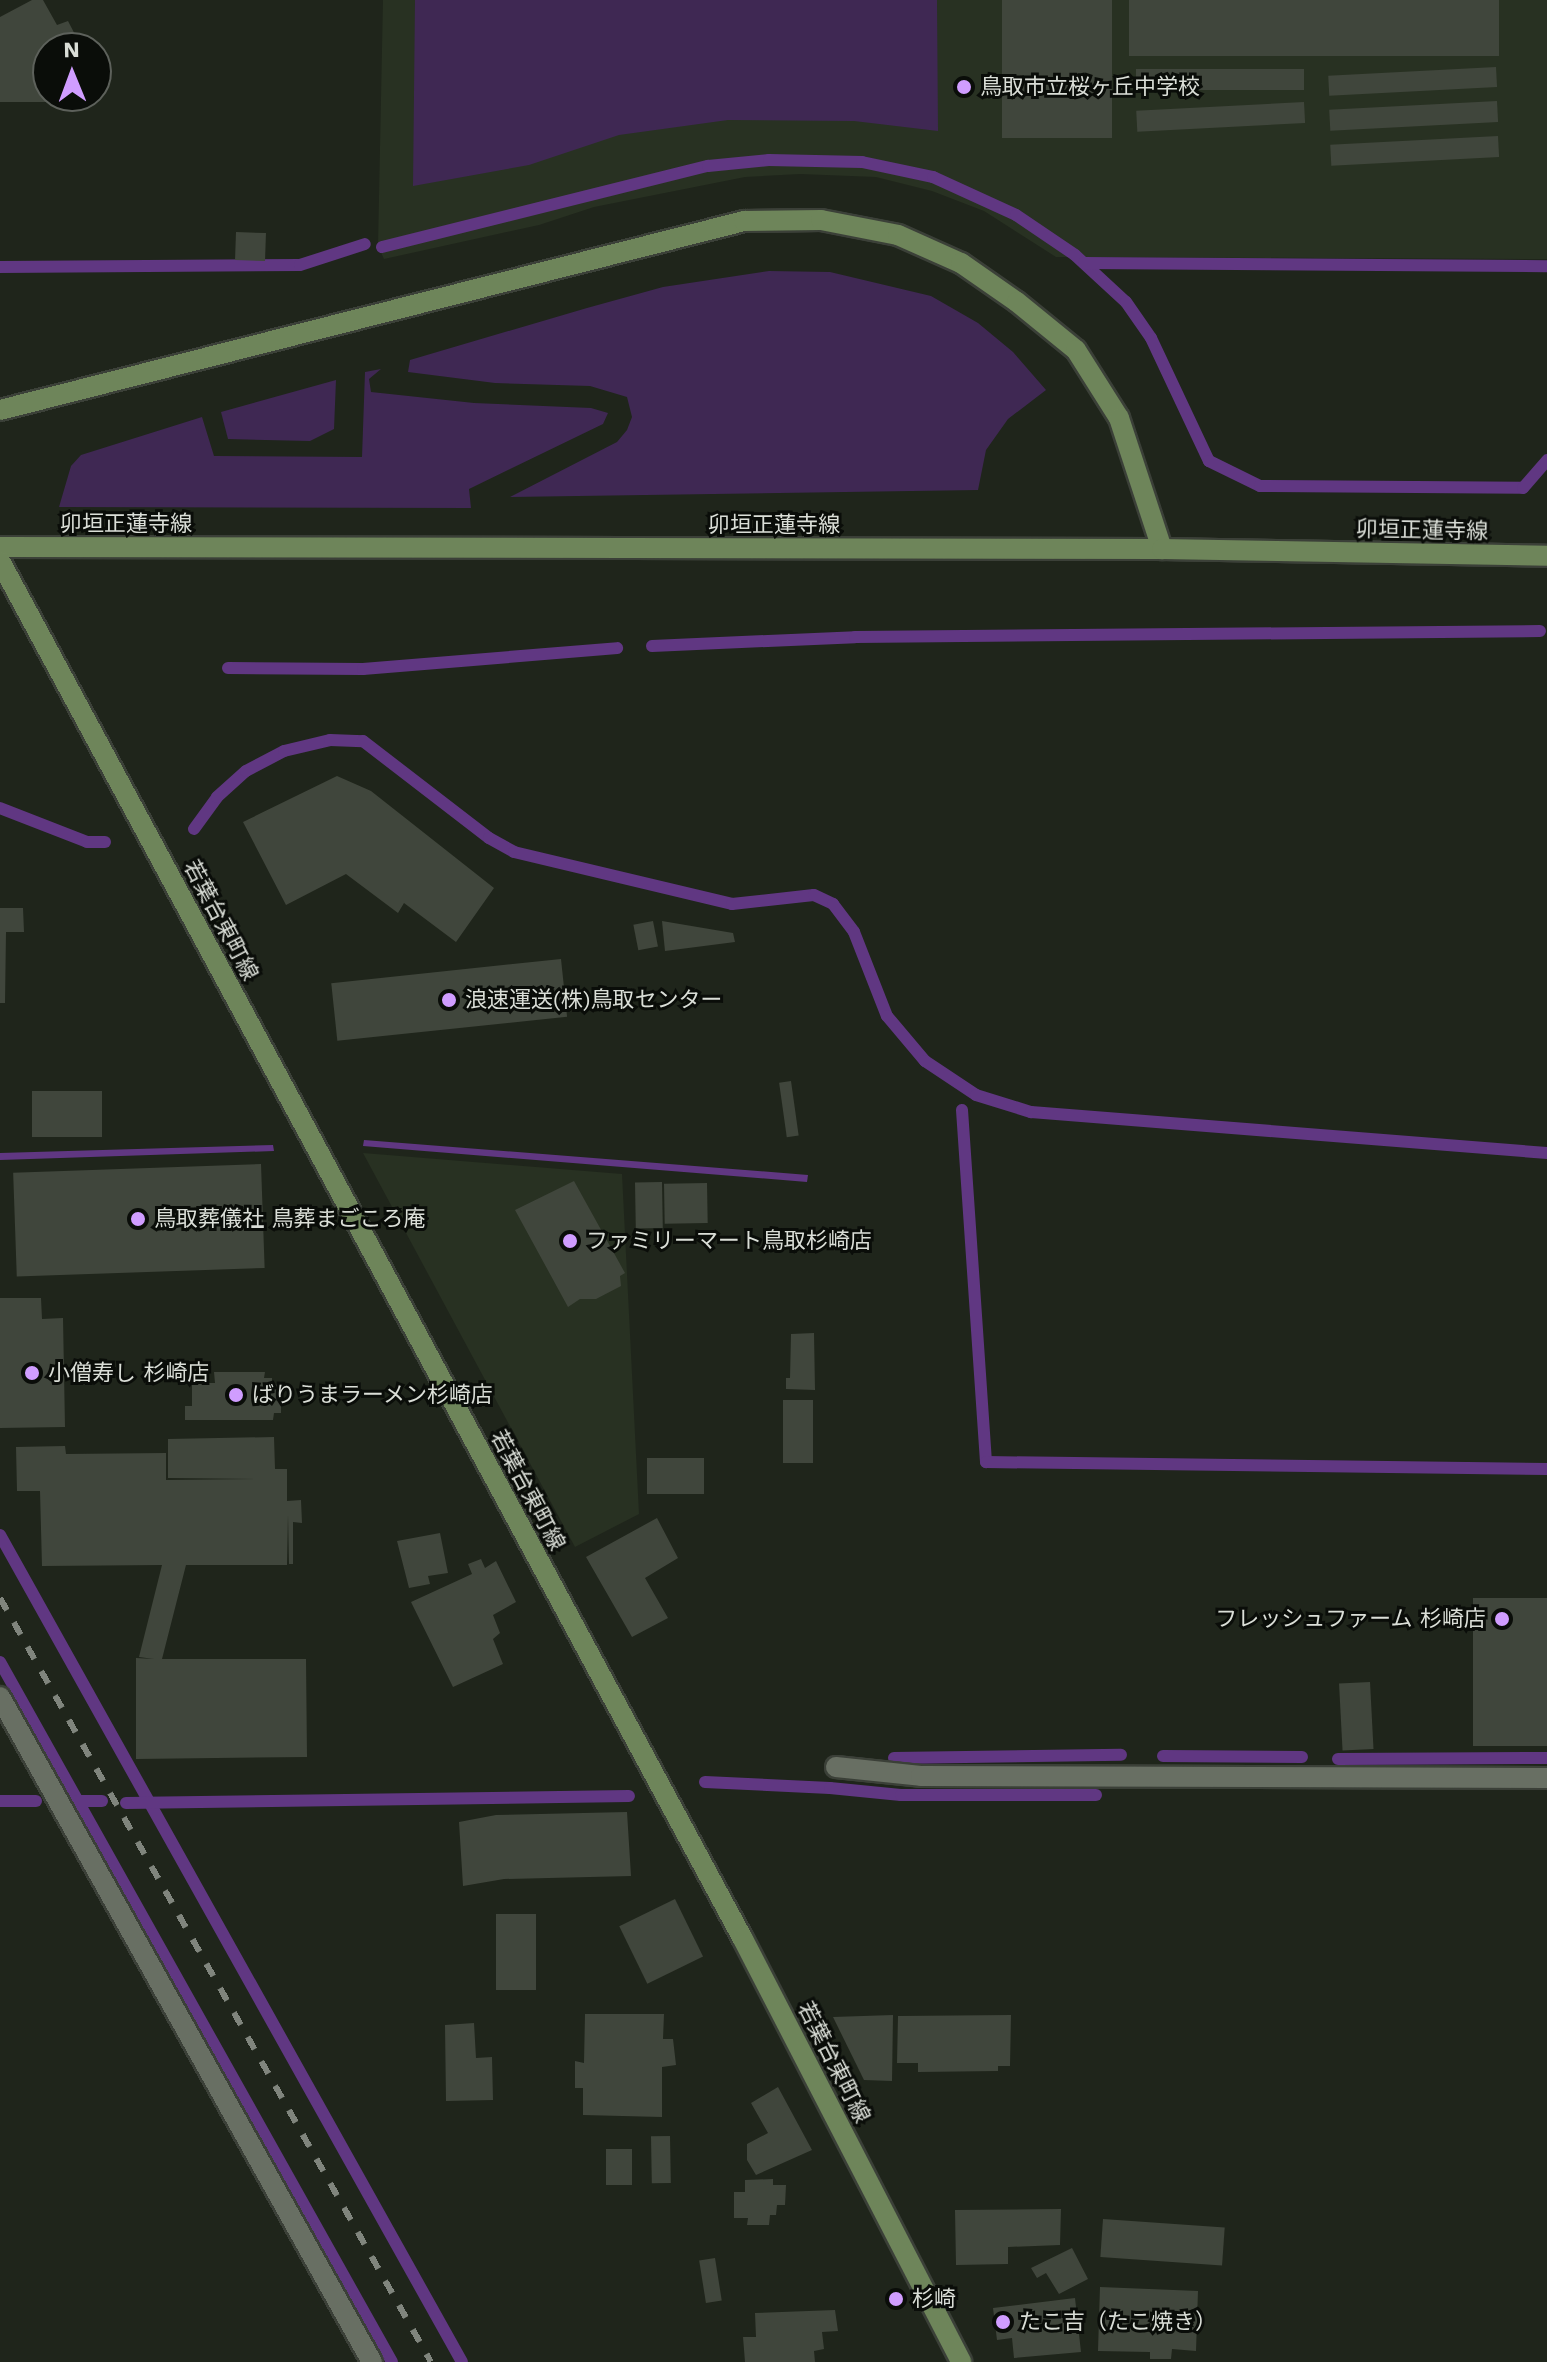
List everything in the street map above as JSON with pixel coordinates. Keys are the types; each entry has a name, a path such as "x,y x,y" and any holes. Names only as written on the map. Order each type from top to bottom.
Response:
{"main road":[{"path":"0,410 744,221 821,220 898,235 961,263 1017,302 1076,350 1119,418 1162,549"},
{"name":"卯垣正蓮寺線","path":"0,547 1162,549 1547,556"},
{"name":"若葉台東町線","path":"0,561 743,1939 961,2362"}],"street":[{"path":"0,1697 372,2362"},
{"path":"836,1767 921,1776 1547,1778"}],"shaded area":[{"name":"鳥取市立桜ヶ丘中学校","path":"383,0 1547,0 1547,259 1056,257 984,211 932,191 876,177 800,174 745,177 594,207 539,225 384,259 378,246"},
{"path":"415,0 937,0 938,131 854,121 728,120 619,135 529,165 413,186"},
{"path":"769,271 830,272 931,296 978,323 1013,352 1046,390 1008,419 986,450 978,490 510,497 617,442 627,430 632,417 627,397 590,386 495,383 408,372 410,360 587,308 663,287"},
{"path":"381,369 369,379 371,392 474,403 591,408 608,413 603,424 469,489 471,508 59,507 71,466 81,455 202,417 214,456 362,457 365,372"},
{"path":"336,380 334,429 310,441 228,439 221,412"},
{"path":"364,1140 808,1175 807,1182 363,1146"},
{"path":"273,1145 274,1151 0,1160 0,1153"},
{"path":"363,1153 622,1174 639,1514 575,1547"}],"building":[{"path":"32,0 43,0 57,25 68,21 74,32 32,32 32,102 0,102 0,17"},
{"path":"1002,0 1112,0 1112,138 1002,138"},
{"path":"1129,0 1499,0 1499,56 1129,56"},
{"path":"1496,67 1497,87 1329,96 1328,76"},
{"path":"1136,69 1304,69 1304,90 1136,90"},
{"path":"1497,101 1498,122 1330,131 1329,110"},
{"path":"1304,102 1305,123 1137,132 1136,111"},
{"path":"1498,136 1499,157 1331,166 1330,145"},
{"path":"236,232 266,233 265,261 235,260"},
{"path":"337,776 371,791 494,888 456,942 404,903 398,913 346,874 286,905 243,822"},
{"path":"0,908 23,908 24,932 6,932 5,1003 0,1003"},
{"path":"653,921 658,947 638,950 633,925"},
{"path":"662,921 733,933 735,942 665,951"},
{"name":"浪速運送(株)鳥取センター","path":"561,959 567,1017 337,1041 331,983"},
{"path":"791,1081 799,1135 787,1137 779,1083"},
{"path":"32,1091 102,1091 102,1137 32,1137"},
{"name":"鳥取葬儀社 鳥葬まごころ庵","path":"261,1164 265,1268 17,1277 13,1173"},
{"name":"ファミリーマート鳥取杉崎店","path":"574,1181 625,1273 620,1276 621,1286 596,1299 580,1299 568,1307 515,1210"},
{"path":"635,1182 662,1182 663,1228 636,1228"},
{"path":"707,1183 708,1223 665,1224 664,1184"},
{"name":"小僧寿し 杉崎店","path":"0,1298 41,1298 42,1319 63,1318 65,1427 0,1428"},
{"path":"814,1333 815,1390 786,1389 786,1378 790,1378 791,1334"},
{"name":"ばりうまラーメン杉崎店","path":"214,1372 265,1372 264,1378 272,1378 272,1385 281,1384 281,1413 274,1413 273,1420 185,1420 185,1406 192,1406 192,1383 215,1383"},
{"path":"783,1400 813,1400 813,1463 783,1463"},
{"path":"274,1437 275,1469 287,1469 287,1501 301,1500 302,1523 293,1522 293,1564 289,1564 288,1515 287,1565 186,1565 162,1659 306,1659 307,1757 136,1759 136,1658 154,1659 139,1657 162,1565 42,1566 40,1491 17,1491 16,1447 65,1446 66,1454 166,1453 166,1480 259,1479 168,1478 168,1439"},
{"path":"647,1458 704,1458 704,1494 647,1494"},
{"path":"657,1518 678,1558 645,1578 668,1618 632,1637 586,1557"},
{"path":"440,1533 448,1573 428,1576 430,1584 409,1588 397,1541"},
{"path":"481,1559 485,1568 496,1561 516,1602 493,1615 500,1633 493,1639 503,1664 453,1687 411,1602 472,1574 468,1564"},
{"path":"1473,1598 1547,1598 1547,1746 1473,1746"},
{"path":"1370,1682 1374,1749 1343,1751 1339,1684"},
{"path":"627,1812 631,1876 504,1879 463,1886 459,1822 496,1815"},
{"path":"675,1899 703,1957 647,1984 619,1926"},
{"path":"496,1914 536,1914 536,1990 496,1990"},
{"path":"585,2014 664,2014 663,2039 673,2039 676,2065 662,2067 662,2117 583,2115 583,2088 575,2088 575,2061 584,2063"},
{"path":"893,2015 892,2081 864,2080 833,2017"},
{"path":"1011,2015 1010,2066 998,2066 998,2071 918,2072 918,2063 897,2063 898,2016"},
{"path":"474,2023 476,2058 492,2057 493,2100 446,2101 445,2025"},
{"path":"778,2087 812,2150 756,2175 747,2160 747,2144 768,2133 751,2103"},
{"path":"651,2136 670,2136 671,2183 652,2183"},
{"path":"606,2149 632,2149 632,2185 606,2185"},
{"path":"773,2179 773,2185 786,2185 785,2205 777,2205 776,2215 770,2215 769,2225 747,2225 748,2218 734,2218 734,2192 745,2192 745,2180"},
{"path":"1061,2209 1060,2245 1008,2247 1008,2264 956,2265 955,2210"},
{"path":"1103,2219 1225,2228 1222,2265 1100,2257"},
{"path":"1072,2248 1088,2279 1059,2294 1046,2273 1037,2278 1031,2268"},
{"path":"715,2258 722,2300 706,2303 699,2261"},
{"path":"1100,2287 1198,2291 1196,2351 1172,2349 1171,2359 1150,2359 1150,2352 1098,2351"},
{"path":"1075,2298 1081,2352 1014,2358 1012,2338 997,2340 993,2308"},
{"path":"835,2310 838,2331 822,2332 824,2349 814,2351 815,2362 745,2362 743,2337 756,2337 755,2313"}],"waterway":[{"path":"382,247 708,166 769,160 862,162 933,177 1016,215 1075,255 1126,302 1151,338 1209,461 1260,486 1523,488 1547,460"},
{"path":"0,267 300,265 365,244"},
{"path":"1084,263 1547,266"},
{"path":"652,646 855,637 1540,631"},
{"path":"228,668 363,669 617,648"},
{"path":"194,829 217,797 246,771 284,751 330,740 363,741 489,838 514,852 732,904 814,895 833,904 854,932 887,1016 925,1061 976,1095 1031,1112 1547,1153"},
{"path":"0,808 87,842 105,842"},
{"path":"962,1110 986,1462 1547,1469"},
{"path":"0,1535 462,2362"},
{"path":"0,1662 392,2362"},
{"path":"894,1758 1121,1755"},
{"path":"1163,1756 1302,1757"},
{"path":"1338,1759 1547,1758"},
{"path":"705,1782 901,1795 1096,1795"},
{"path":"126,1803 629,1796"},
{"path":"0,1801 36,1801"},
{"path":"77,1801 102,1801"}],"railway":[{"path":"0,1598 431,2362"}],"place":[{"name":"鳥取市立桜ヶ丘中学校","path":"964,87"},
{"name":"浪速運送(株)鳥取センター","path":"449,1000"},
{"name":"鳥取葬儀社 鳥葬まごころ庵","path":"138,1219"},
{"name":"ファミリーマート鳥取杉崎店","path":"570,1241"},
{"name":"小僧寿し 杉崎店","path":"32,1373"},
{"name":"ばりうまラーメン杉崎店","path":"236,1395"},
{"name":"フレッシュファーム 杉崎店","path":"1502,1619"},
{"name":"杉崎","path":"896,2299"},
{"name":"たこ吉（たこ焼き）","path":"1003,2322"}]}
